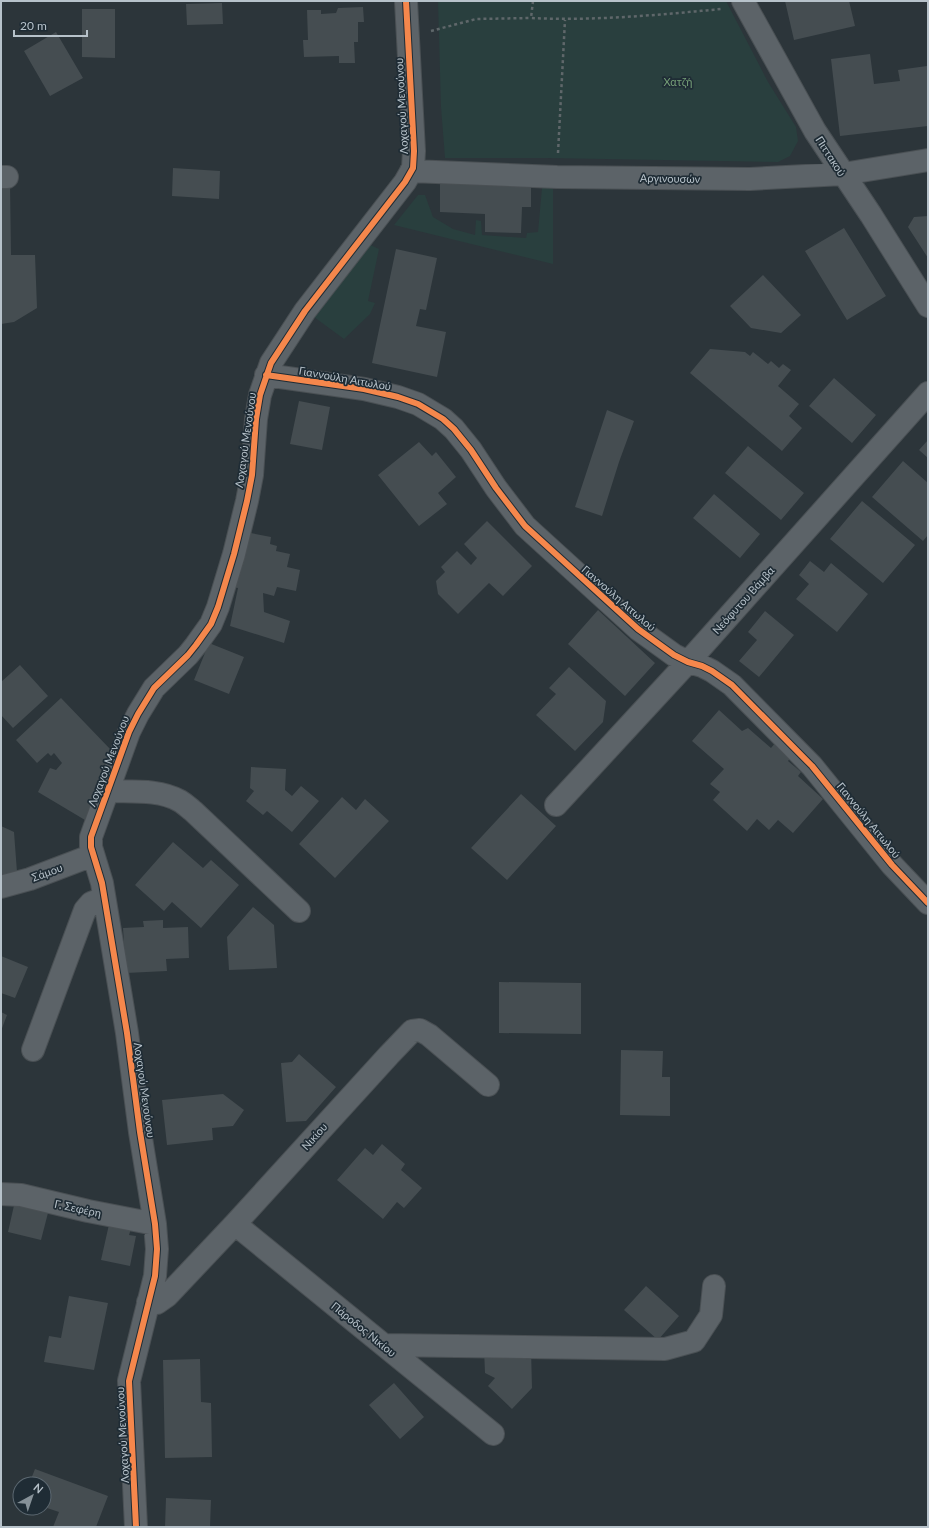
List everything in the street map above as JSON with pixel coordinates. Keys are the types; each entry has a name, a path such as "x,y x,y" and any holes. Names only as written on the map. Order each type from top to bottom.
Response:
{"street":[{"name":"Λοχαγού Μενούνου","path":"136,1527 129,1381 156,1268 157,1249 155,1224 140,1132 127,1033 102,883 90,843 92,832 129,732 143,704 154,688 188,655 207,630 216,613 234,554 247,501 253,463 256,418 260,395 266,375 277,352 304,311 411,172 414,151 406,1"},
{"name":"Πιττακού","path":"745,4 815,131 842,174 871,215 928,306"},
{"name":"Αργινουσών","path":"411,172 557,177 750,178 842,174 928,160"},
{"name":"Γιαννούλη Αιτωλού","path":"266,375 364,389 398,397 418,404 443,419 454,429 471,450 496,488 525,526 638,629 674,655 712,671 726,680 737,690 812,766 892,865 928,903"},
{"name":"Νεόφυτου Βάμβα","path":"556,805 688,662 928,393"},
{"path":"108,791 152,793 167,796 180,801 193,811 299,911"},
{"name":"Σάμου","path":"1,888 30,879 93,855"},
{"path":"33,1050 85,910 91,903 104,898"},
{"name":"Νικίου","path":"148,1302 157,1303 162,1300 235,1224 378,1066 412,1031 420,1030 429,1036 488,1085"},
{"name":"Γ. Σεφέρη","path":"1,1194 22,1195 88,1211 155,1224"},
{"name":"Πάροδος Νικίου","path":"235,1224 493,1434"},
{"path":"384,1345 665,1349 694,1342 711,1315 714,1286"}],"path":[{"path":"531,18 533,1"},
{"path":"408,37 476,19 531,18 565,20 622,18 745,4"},
{"path":"557,177 565,20"}],"green space":[{"name":"Χατζή","path":"438,1 726,1 768,82 796,127 798,141 790,156 778,162 547,158 445,158 441,107"},
{"path":"542,188 553,188 553,264 394,225 418,195 425,195 433,217 453,229 475,235 476,220 481,221 482,235 526,238 527,233 538,232"},
{"path":"366,243 379,249 368,301 375,303 370,314 344,339 314,317"}],"building":[{"path":"785,1 849,1 855,26 794,40"},
{"path":"222,3 223,24 187,25 186,4"},
{"path":"363,7 364,22 358,22 358,42 354,42 355,63 339,63 339,56 304,57 303,40 308,40 307,10 321,10 321,14 336,13 338,8"},
{"path":"82,9 115,9 115,58 82,57"},
{"path":"56,32 83,78 50,96 24,51"},
{"path":"870,54 874,84 900,81 898,70 927,66 928,126 840,136 831,59"},
{"path":"173,168 220,171 219,199 172,196"},
{"path":"440,182 531,184 531,207 522,207 521,233 485,232 485,214 440,212"},
{"path":"10,184 11,255 35,255 37,308 14,322 1,324 1,185"},
{"path":"928,216 928,258 908,227 914,217"},
{"path":"844,228 886,296 847,320 805,251"},
{"path":"396,249 437,258 426,310 420,309 416,326 446,332 437,377 372,363"},
{"path":"763,275 801,315 781,333 751,328 730,306"},
{"path":"710,349 745,352 750,356 753,352 768,364 771,361 779,368 783,364 791,370 778,386 799,404 789,416 802,428 782,451 690,373"},
{"path":"834,378 876,415 852,443 809,406"},
{"path":"299,401 330,407 322,450 290,444"},
{"path":"607,410 634,421 602,516 575,507"},
{"path":"928,440 928,458 919,450"},
{"path":"419,442 432,456 436,452 456,477 438,493 447,504 419,526 378,475"},
{"path":"748,446 804,493 781,520 725,473"},
{"path":"903,461 928,483 928,535 923,541 872,497"},
{"path":"714,494 760,534 740,558 693,518"},
{"path":"862,501 915,545 883,583 830,539"},
{"path":"487,521 532,566 503,596 489,583 458,614 438,594 436,581 445,572 441,567 457,551 471,565 477,558 464,544"},
{"path":"245,532 271,537 270,544 277,546 276,551 290,554 287,567 300,570 296,591 277,587 274,596 263,593 264,612 290,621 284,643 230,626 238,588 233,587"},
{"path":"810,561 824,572 831,563 868,594 837,632 796,599 809,584 799,575"},
{"path":"598,610 655,663 625,696 568,644"},
{"path":"765,611 794,635 759,677 739,661 757,640 748,632"},
{"path":"209,643 244,657 229,694 194,680"},
{"path":"20,665 48,696 13,728 1,715 1,682"},
{"path":"569,667 606,701 603,722 575,751 536,715 556,694 549,688"},
{"path":"61,698 111,750 85,820 38,792 50,768 56,770 62,763 54,753 51,756 48,753 37,763 16,740"},
{"path":"719,710 742,731 748,728 771,748 776,742 792,756 788,761 801,772 798,776 823,799 793,833 778,820 769,830 757,819 747,831 713,800 720,792 710,784 724,769 692,741"},
{"path":"251,767 286,769 285,790 292,796 301,786 319,801 292,832 267,811 263,815 246,801 254,791 250,788"},
{"path":"521,794 556,826 507,880 471,848"},
{"path":"342,797 356,810 365,799 389,821 335,878 299,844"},
{"path":"1,826 14,832 17,872 1,875"},
{"path":"173,842 203,868 211,860 239,885 201,928 172,902 164,911 135,885"},
{"path":"253,907 274,925 277,968 229,970 227,937"},
{"path":"163,920 163,928 188,927 189,958 166,959 167,971 126,973 123,928 144,927 143,921"},
{"path":"1,956 28,967 15,998 1,993"},
{"path":"499,982 581,983 581,1034 499,1033"},
{"path":"1,1012 7,1015 1,1031"},
{"path":"621,1050 663,1051 662,1077 670,1077 670,1116 620,1115"},
{"path":"299,1054 336,1087 306,1121 286,1122 281,1063 292,1062"},
{"path":"223,1094 244,1110 233,1126 212,1128 213,1140 167,1145 162,1100"},
{"path":"382,1144 405,1164 401,1170 422,1188 404,1208 397,1202 383,1219 337,1180 365,1148 373,1155"},
{"path":"15,1201 49,1209 41,1240 8,1232"},
{"path":"110,1220 132,1225 129,1235 136,1236 130,1266 101,1260"},
{"path":"646,1286 679,1316 658,1340 624,1310"},
{"path":"69,1296 108,1303 94,1370 44,1362 49,1336 61,1338"},
{"path":"484,1349 531,1349 532,1388 512,1409 488,1386 495,1378 485,1373"},
{"path":"200,1359 201,1402 211,1403 212,1457 165,1458 163,1360"},
{"path":"394,1383 424,1417 400,1439 369,1405"},
{"path":"35,1469 108,1496 96,1527 53,1527 59,1512 52,1510 52,1476 32,1476"},
{"path":"166,1498 211,1500 210,1527 165,1527"}],"cycle path":[{"path":"136,1527 129,1381 155,1276 157,1249 155,1224 140,1132 127,1033 102,883 91,847 91,837 129,732 138,714 154,688 188,655 196,645 211,624 218,607 234,554 247,501 252,475 256,419 260,395 271,363 305,311 405,182 413,168 414,151 406,1"},
{"path":"266,375 364,389 398,397 418,404 443,419 454,429 471,450 496,488 525,526 638,629 674,655 712,671 732,685 812,766 892,865 928,903"}]}
